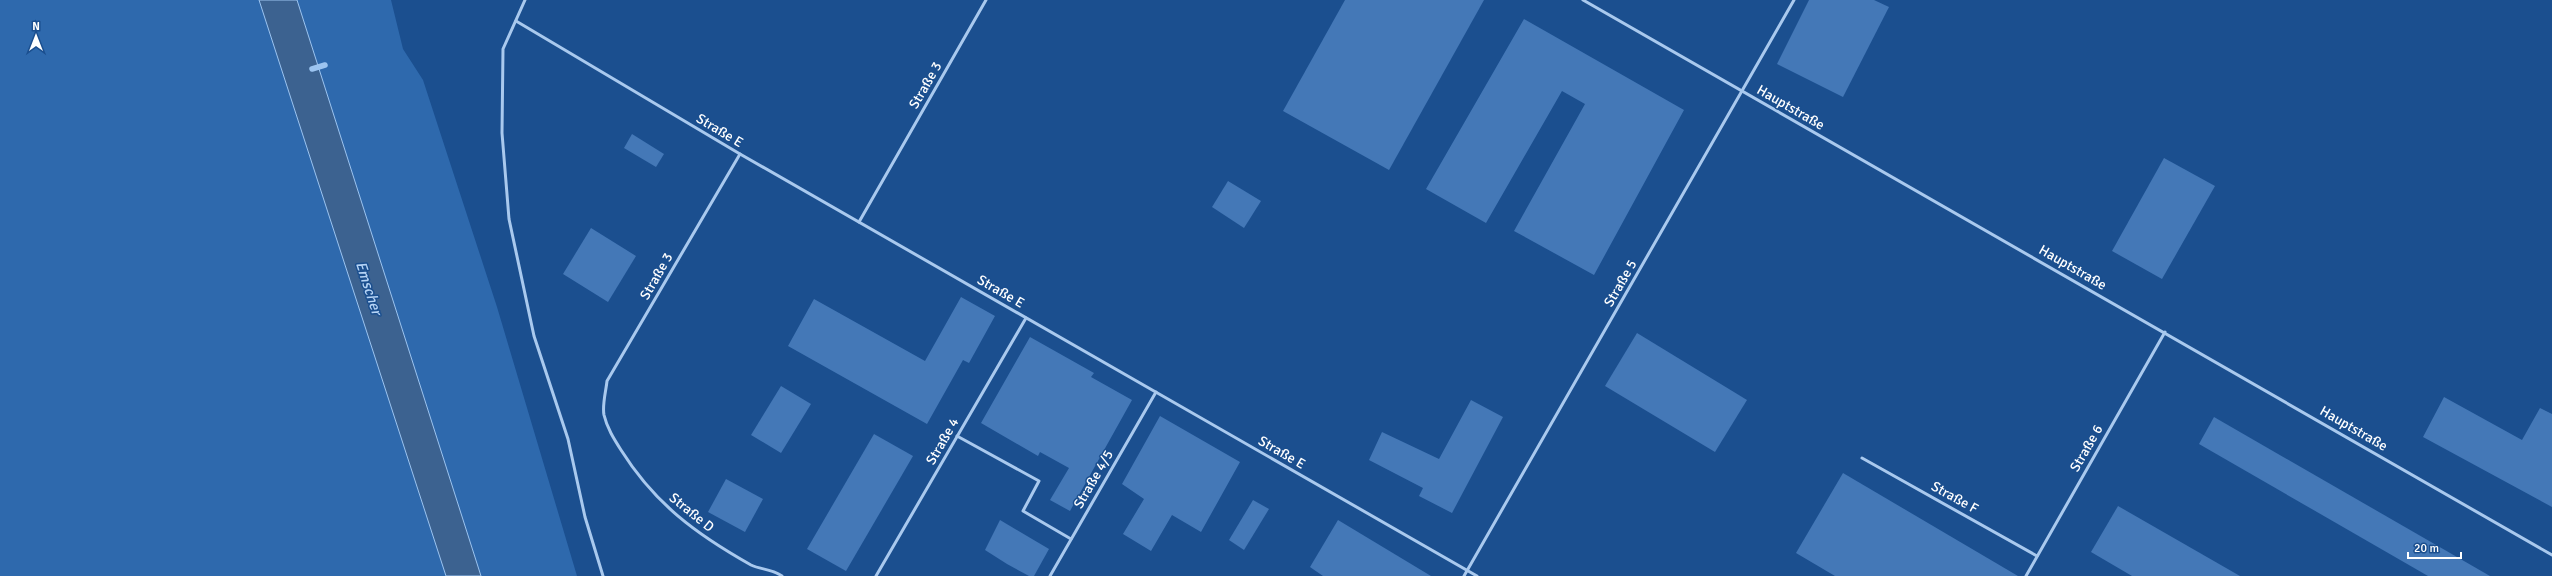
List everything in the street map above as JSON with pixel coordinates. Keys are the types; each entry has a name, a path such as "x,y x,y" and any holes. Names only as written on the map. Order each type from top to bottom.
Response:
{"lane":[{"path":"525,0 503,49 502,133 509,219 534,336 568,439 584,517 603,576"},
{"name":"Straße 3","path":"859,222 986,0"},
{"name":"Hauptstraße","path":"1582,0 2552,554"},
{"name":"Straße 5","path":"1464,576 1794,0"},
{"name":"Straße E","path":"516,21 740,154 1477,576"},
{"name":"Straße 3","path":"603,413 607,381 740,154"},
{"name":"Straße 4","path":"876,576 1026,318"},
{"name":"Straße 6","path":"2026,576 2165,332"},
{"name":"Straße 4/5","path":"1050,576 1156,392"},
{"name":"Straße D","path":"603,413 607,424 629,462 663,505 707,539 754,566 771,569 782,576"},
{"path":"957,436 1039,481 1023,512 1072,539"},
{"name":"Straße F","path":"1862,458 2037,556"}],"shaded area":[{"path":"0,0 391,0 403,49 423,80 497,307 577,576 0,576"}],"water":[{"name":"Emscher","path":"259,0 297,0 481,576 446,576"}],"building":[{"path":"1345,0 1484,0 1389,170 1283,111"},
{"path":"1809,0 1874,0 1889,7 1843,97 1777,64"},
{"path":"1524,19 1684,110 1594,275 1514,231 1585,104 1562,91 1486,223 1426,189"},
{"path":"632,134 664,154 656,167 624,148"},
{"path":"2164,158 2215,186 2162,279 2112,251"},
{"path":"1228,181 1261,201 1244,228 1212,207"},
{"path":"591,228 636,256 608,302 563,274"},
{"path":"961,297 995,316 969,363 963,360 927,424 788,346 814,299 925,361"},
{"path":"1637,333 1747,400 1715,452 1605,386"},
{"path":"1030,337 1094,373 1091,377 1132,400 1070,511 1050,500 1069,468 1040,452 1038,456 981,423"},
{"path":"781,386 811,404 781,453 751,435"},
{"path":"2444,397 2522,440 2540,408 2552,414 2552,507 2423,437"},
{"path":"1471,400 1503,417 1452,513 1419,496 1423,488 1369,460 1382,432 1439,459"},
{"path":"1160,416 1240,462 1201,532 1172,515 1151,551 1123,534 1144,499 1122,484"},
{"path":"2214,417 2490,576 2428,576 2199,444"},
{"path":"874,434 913,456 846,571 807,549"},
{"path":"1843,473 2018,576 1835,576 1796,553"},
{"path":"726,479 763,499 745,532 708,512"},
{"path":"1253,500 1269,509 1244,550 1229,540"},
{"path":"2118,506 2240,576 2132,576 2091,552"},
{"path":"1000,520 1049,549 1034,576 1029,576 985,550"},
{"path":"1338,520 1431,576 1323,576 1310,567"}],"waterway":[{"path":"312,69 325,65"}]}
